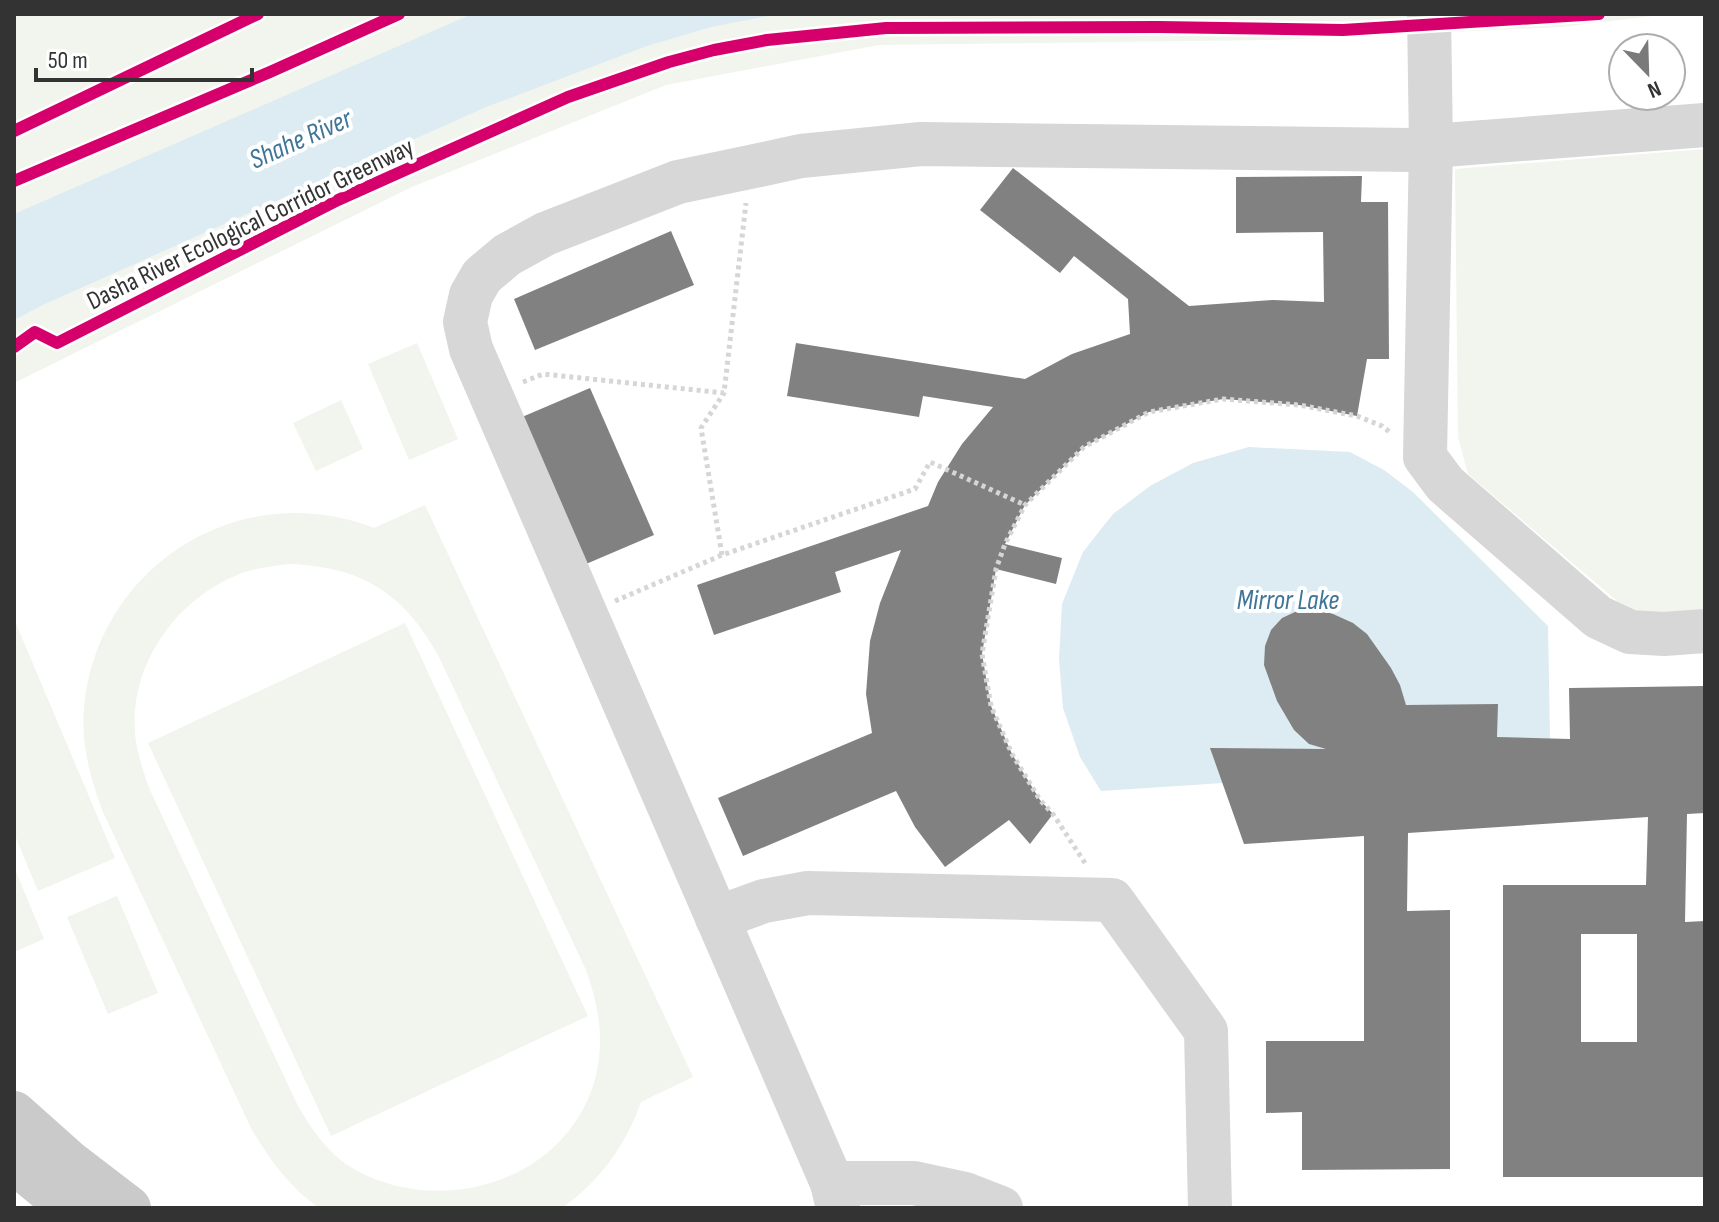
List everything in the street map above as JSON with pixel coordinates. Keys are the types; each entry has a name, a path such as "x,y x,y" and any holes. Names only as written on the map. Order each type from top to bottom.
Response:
{"main road":[{"path":"14,1113 69,1162 129,1208"},
{"path":"14,1162 70,1208"}],"street":[{"path":"1429,14 1431,146 1425,457 1445,484 1598,617 1630,632 1664,634 1705,631"},
{"path":"1001,1208 965,1194 914,1183 835,1196 471,349 465,322 471,295 482,276 507,255 545,234 678,182 801,156 921,144 1414,150 1431,146 1705,125"},
{"path":"717,918 764,901 808,893 1112,900 1206,1031 1210,1208"}],"path":[{"path":"722,555 701,428 724,393 750,167"},
{"path":"491,396 543,374 724,393"},
{"path":"1112,900 1040,800 1012,754 991,706 982,654 996,569 1025,505 1084,447 1149,412 1223,399 1299,405 1357,416 1382,426 1425,457"},
{"path":"586,613 722,555 915,489 930,462 1025,505"}],"shaded area":[{"path":"14,14 1669,14 1561,27 1276,40 879,45 666,85 412,187 14,383"},
{"path":"1705,149 1705,609 1630,612 1468,474 1458,437 1455,169"},
{"path":"417,343 458,439 409,460 368,364"},
{"path":"341,400 363,449 316,471 293,423"},
{"path":"425,505 693,1077 641,1102 628,1133 610,1161 588,1187 562,1208 319,1208 298,1191 251,1128 102,810 90,773 83,721 95,657 116,613 146,575 184,545 227,525 274,514 324,515 374,528","holes":["291,564 339,571 378,587 395,600 425,633 590,982 597,1007 600,1045 597,1071 583,1109 560,1141 531,1165 497,1181 459,1190 421,1190 383,1182 347,1165 325,1145 297,1104 150,790 142,766 136,742 138,690 146,665 174,621 192,602 237,575"]},
{"path":"14,619 115,858 38,891 14,833"},
{"path":"405,623 588,1016 331,1136 148,743"},
{"path":"14,867 44,939 14,952"},
{"path":"117,896 158,993 108,1014 67,917"}],"water":[{"name":"Shahe River","path":"472,14 779,14 711,27 647,46 484,108 14,320 14,214"},
{"name":"Mirror Lake","path":"1249,447 1350,452 1384,470 1413,492 1548,626 1550,739 1223,783 1101,791 1080,757 1063,708 1059,659 1062,604 1083,552 1113,514 1150,486 1193,463"}],"building":[{"path":"1013,168 1189,306 1273,300 1324,302 1323,232 1236,233 1236,177 1362,176 1361,202 1388,202 1389,359 1367,359 1357,416 1299,405 1223,399 1149,412 1084,447 1025,505 1005,544 1062,558 1056,584 996,569 982,654 991,706 1012,754 1040,800 1053,814 1030,844 1009,820 945,867 915,827 896,791 743,856 718,798 872,733 866,694 870,641 880,603 901,550 835,572 841,592 714,635 697,585 928,506 938,482 962,444 993,407 923,396 919,417 787,396 796,343 1025,379 1072,354 1130,334 1128,299 1074,256 1060,273 980,210"},
{"path":"671,231 694,285 535,350 514,299"},
{"path":"590,388 654,535 586,564 522,417"},
{"path":"1313,608 1333,614 1367,634 1391,668 1406,705 1498,704 1497,737 1570,739 1569,688 1705,686 1705,813 1687,814 1685,922 1705,921 1705,1177 1503,1177 1503,885 1646,885 1648,817 1408,833 1407,911 1450,910 1450,1169 1302,1170 1302,1112 1266,1113 1266,1041 1364,1041 1364,836 1244,844 1210,748 1326,749 1309,744 1294,730 1277,701 1264,665 1265,646 1271,630 1282,618","holes":["1581,934 1637,934 1637,1042 1581,1042"]}],"cycle path":[{"path":"14,131 258,14"},
{"path":"14,181 399,14"},
{"name":"Dasha River Ecological Corridor Greenway","path":"14,347 35,332 57,343 338,200 568,97 714,50 767,40 886,28 1343,30 1599,14"}]}
